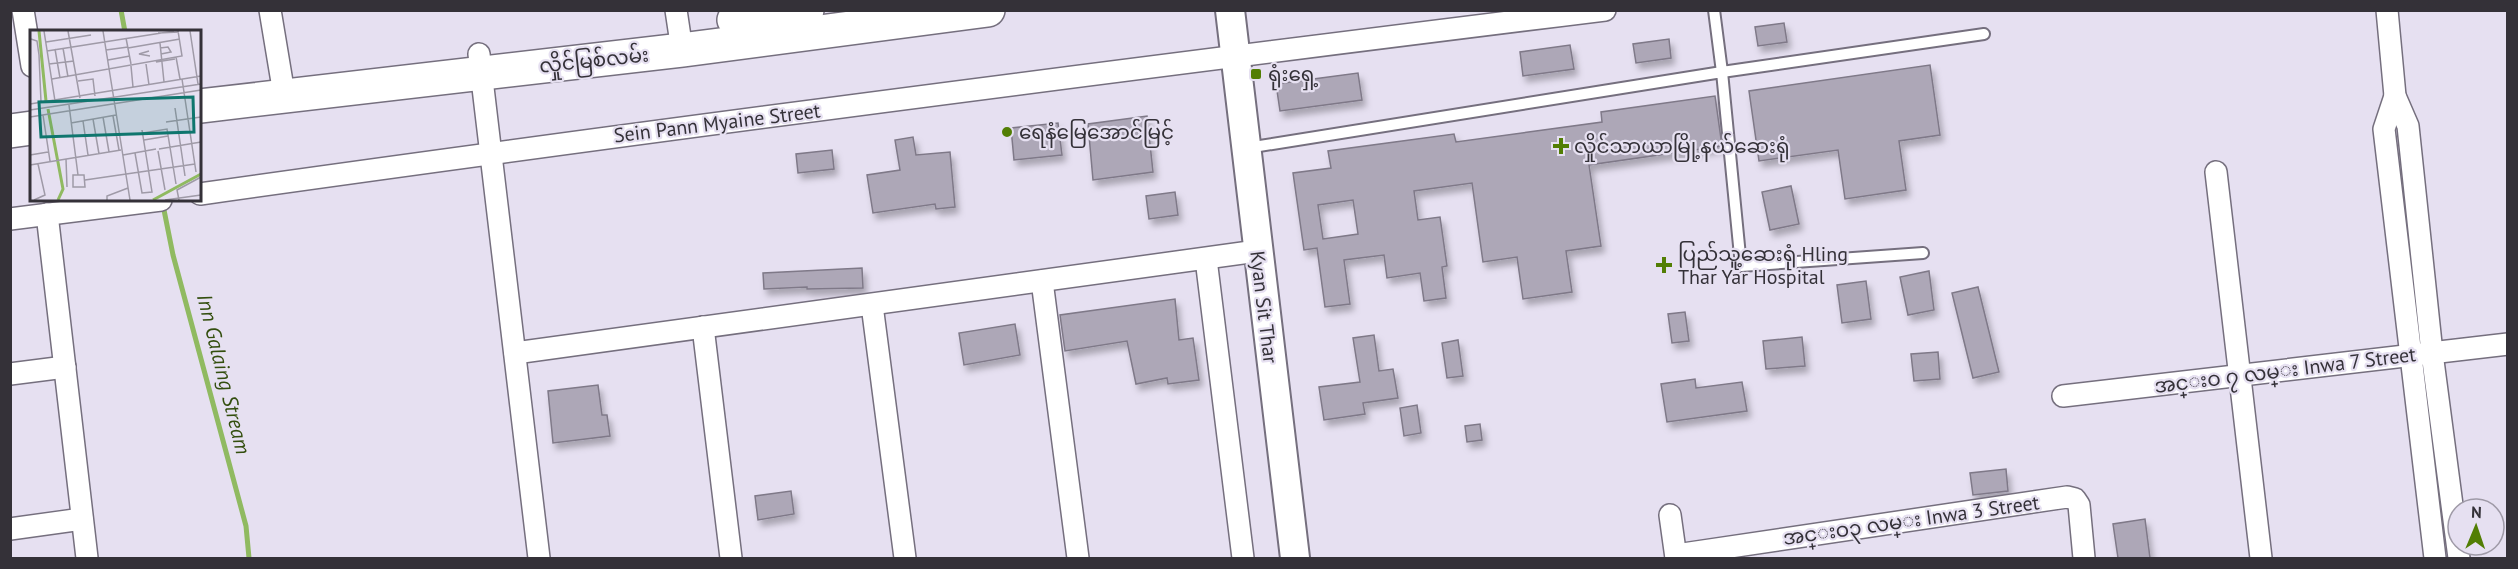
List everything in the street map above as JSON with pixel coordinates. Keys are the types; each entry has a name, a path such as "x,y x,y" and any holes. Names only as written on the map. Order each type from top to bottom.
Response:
{"main road":[{"name":"လှိုင်မြစ်လမ်း","path":"201,86 282,85 480,63 807,10"},
{"name":"လှိုင်မြစ်လမ်း","path":"678,30 988,10"},
{"name":"Kyan Sit Thar","path":"1230,10 1295,558"},
{"name":"လှိုင်မြစ်လမ်း","path":"201,106 282,85"},
{"path":"10,108 30,106"},
{"path":"10,131 30,128"}],"street":[{"path":"23,10 30,54"},
{"path":"270,10 282,85"},
{"name":"Sein Pann Myaine Street","path":"201,194 491,153 1605,10"},
{"path":"2387,10 2396,96 2384,129 2459,558"},
{"path":"480,63 539,558"},
{"path":"2216,172 2261,558"},
{"path":"10,219 147,201"},
{"path":"47,214 87,558"},
{"path":"515,353 1257,251"},
{"path":"1206,259 1243,558"},
{"path":"1042,281 1078,558"},
{"path":"872,305 905,558"},
{"path":"703,327 731,558"},
{"name":"အင္းဝ ၇ လမ္း Inwa 7 Street","path":"2063,396 2508,344"},
{"path":"2422,354 2435,558"},
{"path":"10,374 65,367"},
{"name":"အင္းဝ၃ လမ္း Inwa 3 Street","path":"1676,557 2067,497 2075,500 2079,505 2084,558"},
{"path":"1670,515 1676,557"},
{"path":"10,529 82,519"}],"lane":[{"path":"1714,10 1742,266 1923,253"},
{"path":"1246,148 1722,72 1984,34"}],"building":[{"path":"1784,23 1787,42 1758,46 1755,27"},
{"path":"1669,39 1671,58 1636,63 1633,44"},
{"path":"1570,45 1574,69 1523,76 1520,52"},
{"path":"1930,65 1940,135 1899,141 1906,190 1845,199 1838,150 1759,161 1749,91"},
{"path":"1358,73 1362,100 1280,111 1276,84"},
{"path":"1715,96 1722,146 1589,165 1601,246 1566,251 1572,292 1523,299 1517,257 1483,262 1472,183 1414,191 1418,220 1440,217 1447,266 1442,267 1446,298 1424,301 1420,273 1387,278 1384,255 1344,260 1350,304 1325,307 1317,248 1304,250 1293,173 1331,168 1328,151 1454,134 1456,142 1602,122 1601,112","holes":["1353,200 1358,234 1323,239 1318,205"]},
{"path":"1147,116 1153,172 1093,180 1088,124"},
{"path":"1058,123 1062,155 1014,160 1011,128"},
{"path":"913,137 916,155 950,152 955,207 936,209 935,204 873,213 867,175 900,170 895,140"},
{"path":"832,150 834,169 798,173 796,154"},
{"path":"1791,186 1799,224 1770,230 1762,192"},
{"path":"1175,192 1178,215 1149,219 1146,196"},
{"path":"862,268 863,288 764,289 763,273"},
{"path":"1929,271 1934,310 1908,315 1900,277"},
{"path":"1866,281 1871,319 1842,323 1837,285"},
{"path":"1978,287 1999,372 1973,378 1952,293"},
{"path":"1175,299 1179,340 1193,338 1199,380 1168,384 1167,378 1136,384 1127,341 1065,351 1060,315"},
{"path":"1685,312 1689,341 1672,343 1668,314"},
{"path":"1015,324 1020,355 964,365 959,333"},
{"path":"1374,335 1379,371 1393,369 1398,398 1363,403 1365,414 1324,420 1319,387 1360,382 1353,338"},
{"path":"1802,337 1805,366 1766,369 1763,341"},
{"path":"1458,340 1463,376 1447,378 1442,343"},
{"path":"1938,352 1940,379 1914,381 1911,354"},
{"path":"1695,379 1696,388 1742,382 1747,411 1667,422 1661,384"},
{"path":"598,385 602,415 607,415 610,436 553,443 548,391"},
{"path":"1417,405 1421,433 1404,436 1400,408"},
{"path":"1480,424 1482,440 1467,442 1465,426"},
{"path":"2006,469 2008,491 1973,495 1970,473"},
{"path":"791,491 794,514 758,520 755,496"},
{"path":"2145,519 2150,558 2118,558 2113,524"}],"waterway":[{"name":"Inn Galaing Stream","path":"121,10 125,30"},
{"name":"Inn Galaing Stream","path":"163,205 173,255 246,526 249,558"}],"place":[{"name":"ရုံးရှေ့","path":"1256,74"},
{"name":"ရေနံမြေအောင်မြင့်","path":"1007,132"},
{"name":"လှိုင်သာယာမြို့နယ်ဆေးရုံ","path":"1561,146"},
{"name":"ပြည်သူ့ဆေးရုံ Hling Thar Yar Hospital","path":"1664,265"}]}
